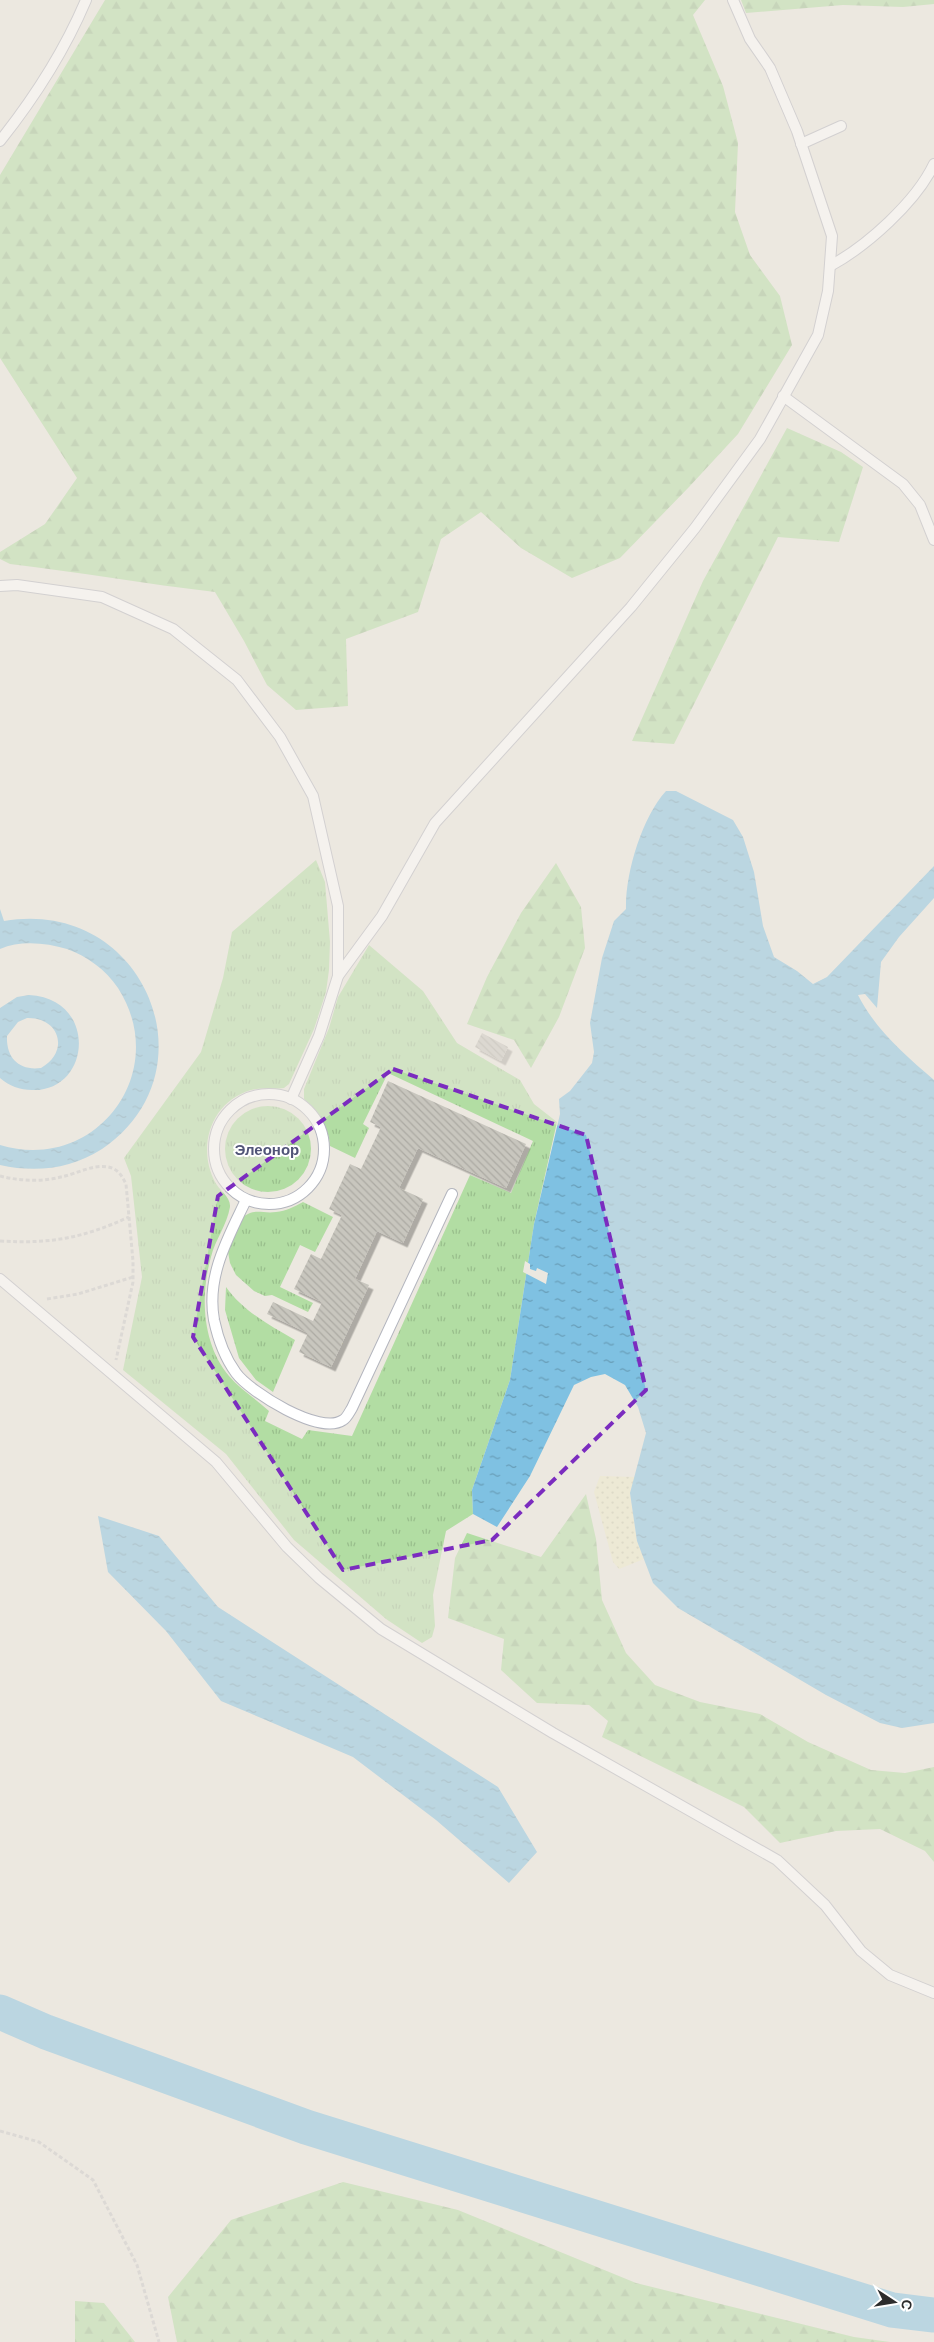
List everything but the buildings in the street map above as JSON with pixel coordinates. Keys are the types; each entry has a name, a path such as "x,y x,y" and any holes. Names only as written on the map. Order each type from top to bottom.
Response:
{"lane":[{"path":"0,141 23,112 70,39 86,0"},
{"path":"338,976 382,916 436,822 648,586 695,528 760,439 818,335 828,291 832,236 801,144 770,68 750,39 733,0"},
{"path":"801,144 841,126"},
{"path":"830,266 849,256 908,203 926,181 934,164"},
{"path":"783,396 903,484 920,505 934,540"},
{"path":"0,586 17,585 102,598 173,629 237,680 280,737 313,796 338,906 338,976 319,1036 292,1099"},
{"path":"273,1094 292,1099 306,1108 317,1122 323,1138 324,1155 320,1172 310,1187 296,1198 280,1204 263,1205 246,1200 230,1189 219,1174 214,1155 215,1136 223,1118 236,1104 253,1096 273,1094"},
{"path":"246,1200 218,1258 214,1283 214,1320 220,1343 237,1375 252,1389 281,1406 319,1422 331,1424 343,1420 352,1408 452,1194"},
{"path":"0,1279 216,1462 286,1546 319,1578 381,1629 554,1733 777,1860 825,1905 861,1951 890,1975 934,1993"}],"path":[{"path":"0,1176 16,1180 61,1178 99,1167 114,1169 122,1175 126,1184 133,1276 113,1373"},
{"path":"0,1241 60,1240 97,1231 129,1217"},
{"path":"26,1301 78,1294 133,1276"},
{"path":"0,2131 40,2142 93,2180 137,2265 159,2342"}],"highlighted area":[{"path":"393,1069 586,1135 646,1390 492,1540 343,1570 193,1337 218,1196"}],"green space":[{"path":"105,0 705,0 693,15 723,86 738,143 735,212 750,255 780,296 792,345 738,434 620,558 572,578 521,548 481,512 441,539 418,612 346,639 348,706 296,710 267,685 215,592 10,564 0,559 0,552 45,524 77,478 0,358 0,175"},
{"path":"741,0 934,0 934,4 903,7 843,5 746,13"},
{"path":"787,428 841,452 863,467 839,542 778,537 674,744 632,741 703,581"},
{"path":"316,860 325,882 330,942 326,992 314,1029 289,1084 284,1088 255,1089 237,1096 217,1115 208,1141 207,1155 210,1169 215,1182 230,1203 226,1220 213,1251 205,1287 206,1319 209,1334 213,1349 229,1376 269,1411 265,1421 302,1439 308,1430 352,1436 470,1175 511,1193 533,1141 388,1073 363,1124 369,1128 355,1158 330,1146 322,1120 304,1099 304,1089 329,1028 338,997 369,945 423,991 457,1043 520,1080 534,1104 557,1122 534,1224 510,1380 472,1490 473,1514 446,1531 433,1595 435,1626 432,1637 422,1643 386,1619 294,1540 226,1454 123,1370 142,1277 131,1176 124,1158 201,1052 223,978 232,932"},
{"path":"556,863 581,907 585,948 559,1017 531,1068 514,1040 467,1024 487,977 521,913"},
{"path":"268,1106 285,1109 299,1118 308,1132 311,1149 308,1166 299,1180 285,1189 268,1192 251,1189 237,1180 228,1166 225,1149 228,1132 237,1118 251,1109"},
{"path":"303,1202 333,1217 315,1252 300,1245 280,1287 313,1303 308,1312 272,1295 265,1296 254,1291 236,1275 230,1263 228,1252 241,1219 246,1215 254,1212 283,1211"},
{"path":"226,1287 248,1310 295,1340 273,1392 256,1380 239,1358 225,1310"},
{"path":"586,1494 596,1539 602,1600 626,1653 655,1685 700,1702 760,1714 808,1742 871,1770 905,1773 934,1767 934,1862 925,1851 880,1829 836,1831 780,1843 744,1807 602,1737 608,1721 589,1705 537,1703 501,1670 504,1639 448,1618 455,1558 467,1533 541,1557"},
{"path":"343,2182 458,2210 636,2283 854,2337 890,2342 177,2342 168,2297 231,2220"},
{"path":"75,2301 104,2303 135,2342 75,2342"}],"sand":[{"path":"600,1476 635,1477 630,1493 637,1541 644,1559 619,1569 613,1562 594,1492"}],"water":[{"path":"666,791 676,791 733,820 743,837 754,872 763,926 774,957 797,971 813,984 827,977 934,866 934,898 899,937 881,962 877,1008 865,994 858,995 882,1030 934,1080 934,1723 902,1728 880,1723 826,1695 678,1608 653,1583 637,1541 630,1493 646,1433 638,1407 625,1385 605,1374 591,1377 574,1385 530,1476 497,1527 473,1514 472,1490 510,1380 534,1224 560,1114 559,1099 570,1091 592,1063 594,1052 590,1023 602,958 614,921 626,909 628,879 649,815"},
{"path":"0,909 4,921 53,921 95,936 127,962 149,997 158,1037 155,1078 136,1116 102,1149 90,1156 66,1165 53,1168 27,1169 0,1165 0,1145 35,1150 67,1145 94,1130 115,1109 130,1082 136,1052 132,1020 113,981 95,964 82,956 67,949 42,944 16,944 0,949"},
{"path":"29,995 52,1000 67,1012 76,1027 79,1045 75,1062 66,1077 52,1087 32,1090 23,1089 15,1087 0,1078 0,1008 17,997","holes":["27,1018 38,1019 54,1029 58,1045 56,1053 41,1068 26,1067 20,1065 12,1057 7,1044 7,1036 18,1022"]},
{"path":"98,1516 159,1536 218,1607 498,1787 537,1852 509,1883 436,1820 353,1757 221,1701 166,1631 108,1572"}],"pier":[{"path":"525,1261 530,1264 530,1269 536,1271 537,1268 548,1273 546,1284 523,1272"}],"waterway":[{"path":"0,2012 46,2032 306,2127 892,2310 934,2315"}],"district":[{"name":"Элеонор","path":"267,1149"}]}
